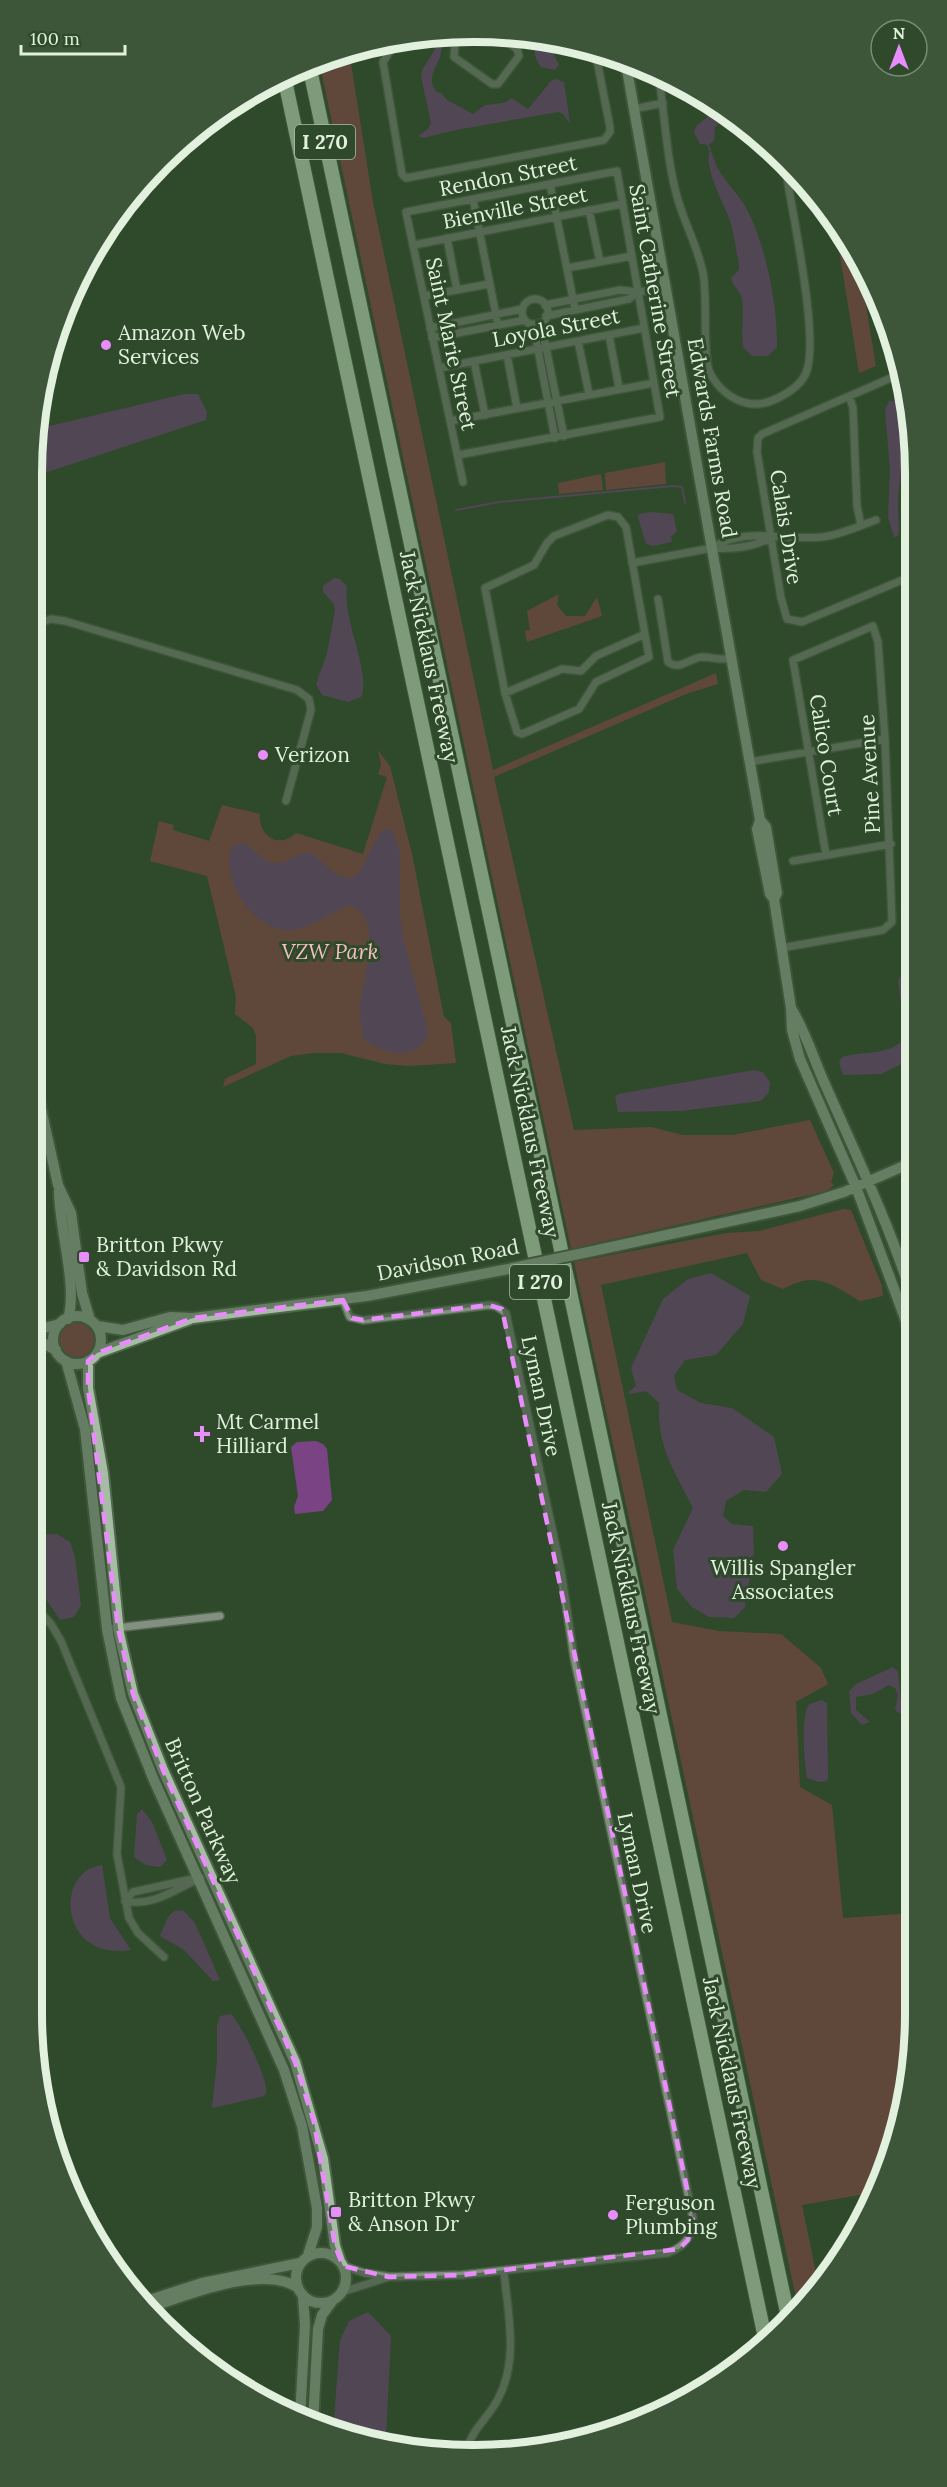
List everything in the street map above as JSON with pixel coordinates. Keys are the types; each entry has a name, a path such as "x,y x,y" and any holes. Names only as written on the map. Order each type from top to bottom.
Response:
{"highway":[{"name":"Jack Nicklaus Freeway","path":"311,74 787,2311"},
{"name":"Jack Nicklaus Freeway","path":"286,85 764,2333"}],"main road":[{"name":"Edwards Farms Road","path":"627,71 749,762 760,820 766,827 777,893 774,899 791,1008 792,1030 800,1059 856,1186 905,1318"},
{"name":"Edwards Farms Road","path":"791,1008 802,1026 815,1063 870,1181 905,1277"},
{"path":"42,1113 58,1185 59,1214 71,1288 64,1321 54,1336 56,1350"},
{"name":"Davidson Road","path":"93,1323 123,1329 170,1317 193,1318 343,1300 503,1270 775,1212 856,1186 905,1166"},
{"path":"42,1343 56,1350 66,1361 81,1364 97,1353 101,1337 82,1293 71,1213 58,1185"},
{"path":"42,1328 83,1317 93,1323"},
{"name":"Davidson Road","path":"97,1353 193,1318"},
{"name":"Britton Parkway","path":"66,1361 85,1429 107,1629 121,1698 198,1879 284,2070 302,2126 317,2208 317,2227 304,2259"},
{"name":"Britton Parkway","path":"88,1361 88,1388 97,1430 118,1628 133,1694 163,1770 295,2062 323,2159 335,2246 341,2263"},
{"path":"150,2300 202,2283 325,2253 341,2263 346,2282 342,2292 322,2315 318,2329 314,2414"},
{"path":"301,2409 306,2325 295,2275 304,2259"},
{"path":"156,2306 204,2290 258,2279 275,2279 317,2303 333,2300"}],"street":[{"path":"456,43 454,57 492,84 498,84 519,56 518,49 511,44"},
{"path":"391,50 383,63 403,177 412,178 599,141 607,137 610,127 598,61"},
{"path":"660,84 677,198 703,272 707,311 708,369 716,383 733,398 753,405 772,401 786,394 806,374 809,365 810,332 787,177"},
{"path":"634,109 663,103"},
{"name":"Rendon Street","path":"406,212 616,171"},
{"name":"Saint Catherine Street","path":"564,436 660,417 616,171"},
{"path":"550,184 575,309"},
{"path":"473,199 498,326"},
{"name":"Bienville Street","path":"414,245 622,204"},
{"path":"589,210 600,262"},
{"name":"Saint Marie Street","path":"406,212 462,482"},
{"path":"447,238 457,290"},
{"path":"567,268 632,256"},
{"path":"424,296 489,284"},
{"path":"545,305 620,290 638,292 665,288"},
{"path":"537,323 546,316 629,299 638,292"},
{"path":"430,328 522,309 531,299 541,300 545,305 546,316"},
{"path":"522,309 525,320"},
{"path":"432,338 525,320 537,323"},
{"path":"458,455 564,436 537,323"},
{"name":"Loyola Street","path":"439,368 645,327"},
{"path":"609,335 619,388"},
{"path":"578,341 589,394"},
{"path":"542,348 555,438"},
{"path":"507,355 517,408"},
{"path":"474,361 485,415"},
{"path":"861,525 857,506 853,408 849,396 894,377"},
{"path":"450,421 654,383"},
{"name":"Calais Drive","path":"849,396 762,434 758,438 757,452 787,620 796,623 811,619 905,579"},
{"path":"608,515 622,520 632,563 643,636 649,657 596,682 579,709 522,734 515,730 505,693 485,588 534,565 554,536 608,515"},
{"path":"632,563 712,548 725,549 756,545 771,538 824,537 876,520"},
{"path":"658,599 668,662 679,665 701,657 718,661 732,658"},
{"path":"42,622 51,619 65,621 297,690 309,699 311,710 286,801"},
{"name":"Calico Court","path":"826,855 793,660 873,626"},
{"name":"Pine Avenue","path":"781,948 883,930 892,922 891,844 885,739 878,642 873,626"},
{"path":"505,693 562,669 581,672 596,656 643,636"},
{"path":"749,762 885,739"},
{"path":"793,861 891,844"},
{"name":"Lyman Drive","path":"343,1300 350,1317 363,1320 489,1305 496,1306 506,1313 561,1570 573,1657 693,2217 693,2229 688,2240 680,2249 668,2253 504,2272"},
{"path":"42,1615 61,1641 121,1786 117,1854 129,1918 138,1933 164,1957"},
{"path":"107,1629 220,1616"},
{"path":"125,1901 136,1903 157,1899 209,1874"},
{"path":"125,1901 133,1892 198,1879"},
{"path":"341,2263 364,2273 389,2277 504,2272 511,2338 510,2366 500,2397 469,2445"},
{"path":"342,2292 389,2277"}],"highlighted area":[{"path":"343,1300 352,1318 363,1320 489,1305 502,1309 693,2217 688,2240 679,2249 462,2275 389,2277 343,2266 335,2246 314,2122 295,2062 163,1770 133,1694 118,1628 88,1388 88,1361 97,1353 193,1318"}],"green space":[{"path":"350,60 373,202 493,770 716,673 718,684 686,694 494,777 574,1130 651,1127 683,1135 733,1135 810,1120 834,1173 831,1182 834,1185 827,1191 571,1249 321,70"},
{"path":"838,244 863,287 876,366 859,373"},
{"path":"665,462 666,484 606,490 605,473"},
{"path":"601,474 603,490 559,494 558,483"},
{"path":"559,594 557,605 566,616 585,616 597,597 602,616 527,642 525,631 530,630 527,611"},
{"name":"VZW Park","path":"378,750 390,766 412,854 444,1017 451,1023 456,1063 410,1066 385,1064 341,1053 313,1053 291,1056 223,1087 225,1079 256,1064 256,1036 253,1028 235,1014 236,997 207,876 150,861 159,821 174,825 173,830 209,841 222,805 260,814 263,829 271,838 283,840 296,833 363,854 387,777 378,774 381,765"},
{"path":"843,1209 851,1210 882,1286 883,1296 860,1301 832,1285 814,1280 805,1280 783,1289 761,1280 747,1253 601,1285 672,1622 719,1631 781,1634 821,1668 828,1684 796,1702 800,1787 832,1805 843,1918 905,1914 904,2042 897,2098 890,2125 865,2194 802,2205 817,2275 796,2300 574,1262 727,1233 759,1231"},
{"path":"77,1323 89,1328 94,1340 89,1352 77,1357 65,1352 60,1340 65,1328"}],"shaded area":[{"path":"439,44 442,44 432,76 433,86 447,100 473,114 485,105 504,103 512,98 528,109 551,81 555,79 564,82 570,124 563,114 558,112 423,138 418,136 428,129 431,123 421,77 422,70"},
{"path":"535,47 552,49 559,65 555,70 541,67"},
{"path":"712,114 722,121 715,127 714,141 708,145 700,144 694,132 697,125"},
{"path":"710,150 720,172 744,204 764,254 773,293 777,331 777,347 768,356 752,356 743,347 742,299 731,278 739,270 734,235 711,174"},
{"path":"184,394 198,394 207,412 206,420 42,474 45,427"},
{"path":"889,401 894,401 900,411 904,445 898,494 899,531 898,536 894,537 888,517 890,470 885,410"},
{"path":"651,512 673,514 677,531 671,537 672,542 653,546 646,544 638,517 639,514"},
{"path":"334,578 340,579 347,587 349,614 363,675 361,697 348,702 322,695 316,684 327,653 335,611 334,604 323,592 323,586"},
{"path":"388,829 393,831 400,852 400,914 404,941 428,1031 418,1048 400,1053 380,1049 363,1038 360,1005 367,966 369,935 367,922 360,912 349,906 315,923 294,930 280,929 266,924 243,902 235,888 230,874 229,859 233,846 243,842 270,862 285,862 302,854 312,853 340,876 352,877 359,873 381,831"},
{"path":"905,976 905,1036 898,981 900,977"},
{"path":"905,1036 905,1062 881,1074 843,1075 839,1062 842,1057 886,1050 900,1042"},
{"path":"754,1070 763,1072 770,1082 769,1092 761,1101 681,1111 618,1112 615,1097 618,1094"},
{"path":"711,1273 750,1296 743,1324 716,1355 685,1360 674,1376 677,1390 701,1403 732,1408 774,1437 782,1474 766,1492 744,1490 726,1501 723,1516 732,1524 753,1526 754,1552 745,1607 734,1618 709,1617 692,1607 677,1589 673,1550 693,1508 673,1470 664,1446 659,1419 659,1403 646,1391 629,1394 636,1386 631,1368 663,1299 688,1279"},
{"path":"316,1441 327,1449 332,1500 323,1511 295,1514 294,1507 298,1496 291,1447 297,1442"},
{"path":"57,1534 70,1542 75,1557 81,1605 74,1617 60,1620 42,1596 42,1535"},
{"path":"893,1667 898,1672 902,1710 900,1714 895,1710 898,1694 895,1688 889,1685 873,1694 856,1697 856,1710 870,1722 862,1725 851,1713 849,1691 856,1684"},
{"path":"821,1700 827,1703 828,1777 827,1781 819,1782 807,1778 804,1730 808,1705"},
{"path":"142,1809 152,1822 167,1860 160,1867 146,1865 134,1857 137,1814"},
{"path":"102,1865 110,1918 131,1950 107,1950 90,1943 78,1930 72,1914 71,1898 76,1882 86,1871"},
{"path":"183,1910 195,1923 220,1980 213,1981 184,1950 160,1936 168,1917 174,1911"},
{"path":"231,2014 254,2053 264,2078 266,2094 212,2108 217,2061 217,2025 220,2016"},
{"path":"368,2312 391,2336 386,2436 334,2422 340,2340 349,2321"}],"waterway":[{"path":"708,145 710,150"},
{"path":"456,510 499,502 673,486 682,487 685,503"}],"place":[{"name":"Amazon Web Services","path":"106,345"},
{"name":"Verizon","path":"263,755"},
{"name":"Britton Pkwy & Davidson Rd","path":"84,1257"},
{"name":"Mt Carmel Hilliard","path":"202,1434"},
{"name":"Willis Spangler Associates","path":"783,1546"},
{"name":"Britton Pkwy & Anson Dr","path":"336,2212"},
{"name":"Ferguson Plumbing","path":"613,2215"}]}
